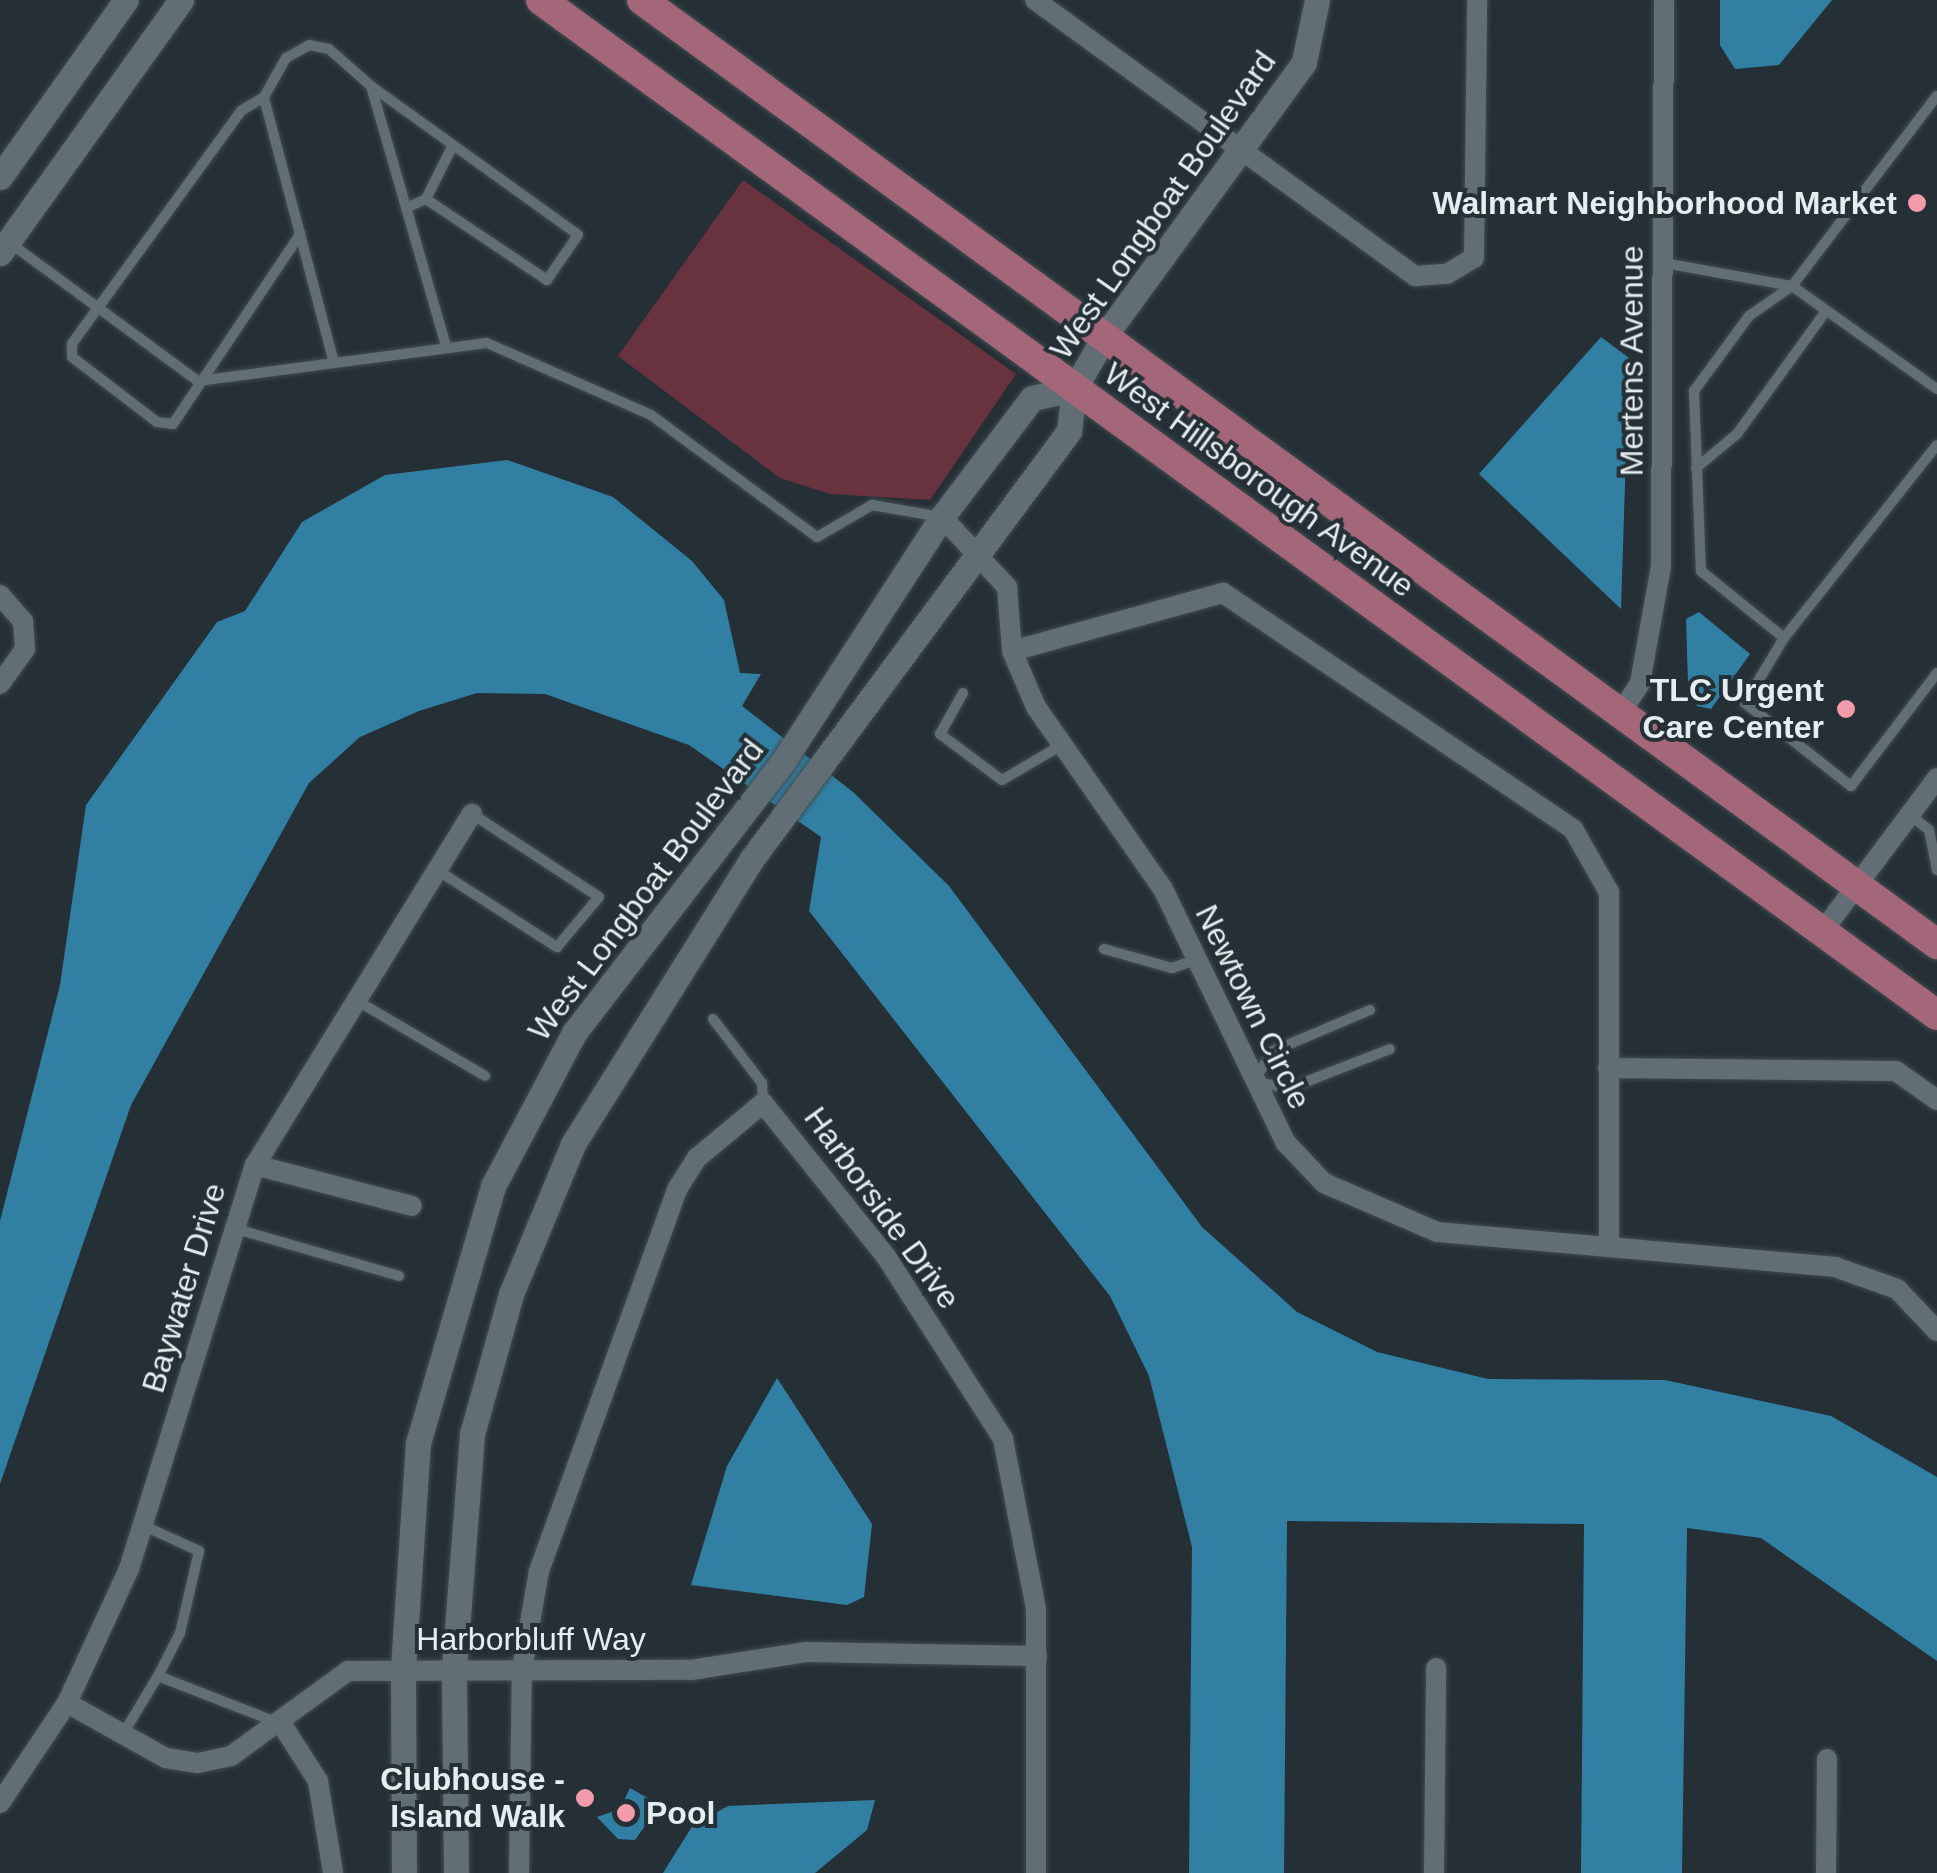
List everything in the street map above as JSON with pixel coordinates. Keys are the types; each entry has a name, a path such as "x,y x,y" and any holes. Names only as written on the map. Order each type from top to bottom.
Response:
{"main road":[{"name":"West Hillsborough Avenue","path":"541,0 1937,1015"},
{"name":"West Hillsborough Avenue","path":"642,0 1106,334 1937,944"}],"street":[{"path":"0,177 126,0"},
{"path":"3,244 182,0"},
{"path":"1035,0 1415,276 1447,274 1474,258 1478,0"},
{"name":"West Longboat Boulevard","path":"456,1873 454,1668 472,1434 511,1294 573,1144 751,860 856,710 979,557 1070,431 1074,388 1106,334 1304,62 1317,0"},
{"name":"Mertens Avenue","path":"1620,714 1640,683 1661,566 1664,0"},
{"name":"West Longboat Boulevard","path":"404,1873 403,1668 418,1443 492,1186 574,1033 729,835 830,692 942,517 1032,398 1074,388"},
{"name":"Newtown Circle","path":"942,517 1007,587 1012,651 1036,706 1163,889 1253,1082 1286,1143 1324,1183 1437,1232 1609,1241 1835,1267 1897,1289 1937,1331"},
{"path":"1012,651 1224,593 1573,828 1609,892 1609,1241"},
{"path":"0,595 23,621 24,648 0,684"},
{"path":"1822,932 1937,778"},
{"name":"Baywater Drive","path":"0,1803 67,1703 142,1525 232,1228 255,1165 354,998 472,814"},
{"path":"1608,1068 1896,1071 1937,1100"},
{"name":"Harborside Drive","path":"520,1873 522,1668 539,1571 678,1188 697,1158 763,1102 830,1178 994,1421 1030,1544 1037,1656 1033,1871"},
{"path":"255,1165 412,1206"},
{"name":"Harborbluff Way","path":"67,1703 122,1734 198,1763 230,1756 281,1723 348,1671 691,1670 806,1652 1037,1656"},
{"path":"1434,1873 1436,1668"},
{"path":"281,1723 318,1780 333,1873"},
{"path":"1826,1873 1827,1760"}],"lane":[{"path":"300,234 198,381 174,424 157,422 72,357 99,310 241,111 264,97 286,58 309,45 329,49 371,86 578,236 547,280 426,198"},
{"path":"371,86 446,346"},
{"path":"1784,638 1701,571 1694,391 1749,316 1792,286 1937,96"},
{"path":"264,97 333,359"},
{"path":"406,208 426,198 452,144"},
{"path":"3,244 198,381 333,359 487,344 651,415 817,537 872,505 942,517"},
{"path":"1663,263 1792,286 1937,389"},
{"path":"1696,468 1736,434 1826,310"},
{"path":"1937,445 1784,638 1745,703 1850,786 1937,673"},
{"path":"963,692 940,734 1002,780 1062,745"},
{"path":"436,869 557,947 599,897 472,814"},
{"path":"1910,814 1929,830 1937,870"},
{"path":"1104,949 1172,968 1195,960"},
{"path":"354,998 484,1076"},
{"path":"1370,1010 1273,1051 1253,1082 1290,1088 1390,1048"},
{"path":"712,1019 762,1083 763,1102"},
{"path":"232,1228 398,1276"},
{"path":"122,1734 180,1633 199,1551 142,1525"},
{"path":"158,1676 281,1723"}],"shaded area":[{"path":"743,180 1016,374 930,500 830,494 780,478 618,356"}],"water":[{"path":"1720,0 1832,0 1779,65 1735,69 1720,45"},
{"path":"1601,337 1629,358 1621,609 1479,474"},
{"path":"507,460 613,497 692,561 724,600 740,673 761,674 742,706 853,792 949,886 1202,1227 1297,1312 1377,1352 1488,1379 1665,1380 1831,1416 1937,1477 1937,1661 1761,1538 1687,1528 1682,1873 1581,1873 1584,1524 1287,1521 1284,1873 1189,1873 1192,1547 1149,1376 1110,1296 809,911 821,837 689,745 545,694 477,693 419,711 360,737 309,783 131,1105 0,1484 0,1221 60,985 86,805 217,622 245,611 302,522 385,475"},
{"path":"1699,612 1750,654 1711,709 1697,706 1688,683 1686,619"},
{"path":"777,1378 872,1524 864,1597 847,1605 691,1585 727,1466"},
{"name":"Pool","path":"630,1788 660,1805 635,1840 618,1839 597,1817 620,1809"},
{"path":"875,1800 867,1830 815,1873 663,1873 693,1825 728,1806"}],"place":[{"name":"Walmart Neighborhood Market","path":"1917,203"},
{"name":"TLC Urgent Care Center","path":"1846,709"},
{"name":"Clubhouse - Island Walk","path":"585,1798"},
{"name":"Pool","path":"626,1813"}]}
